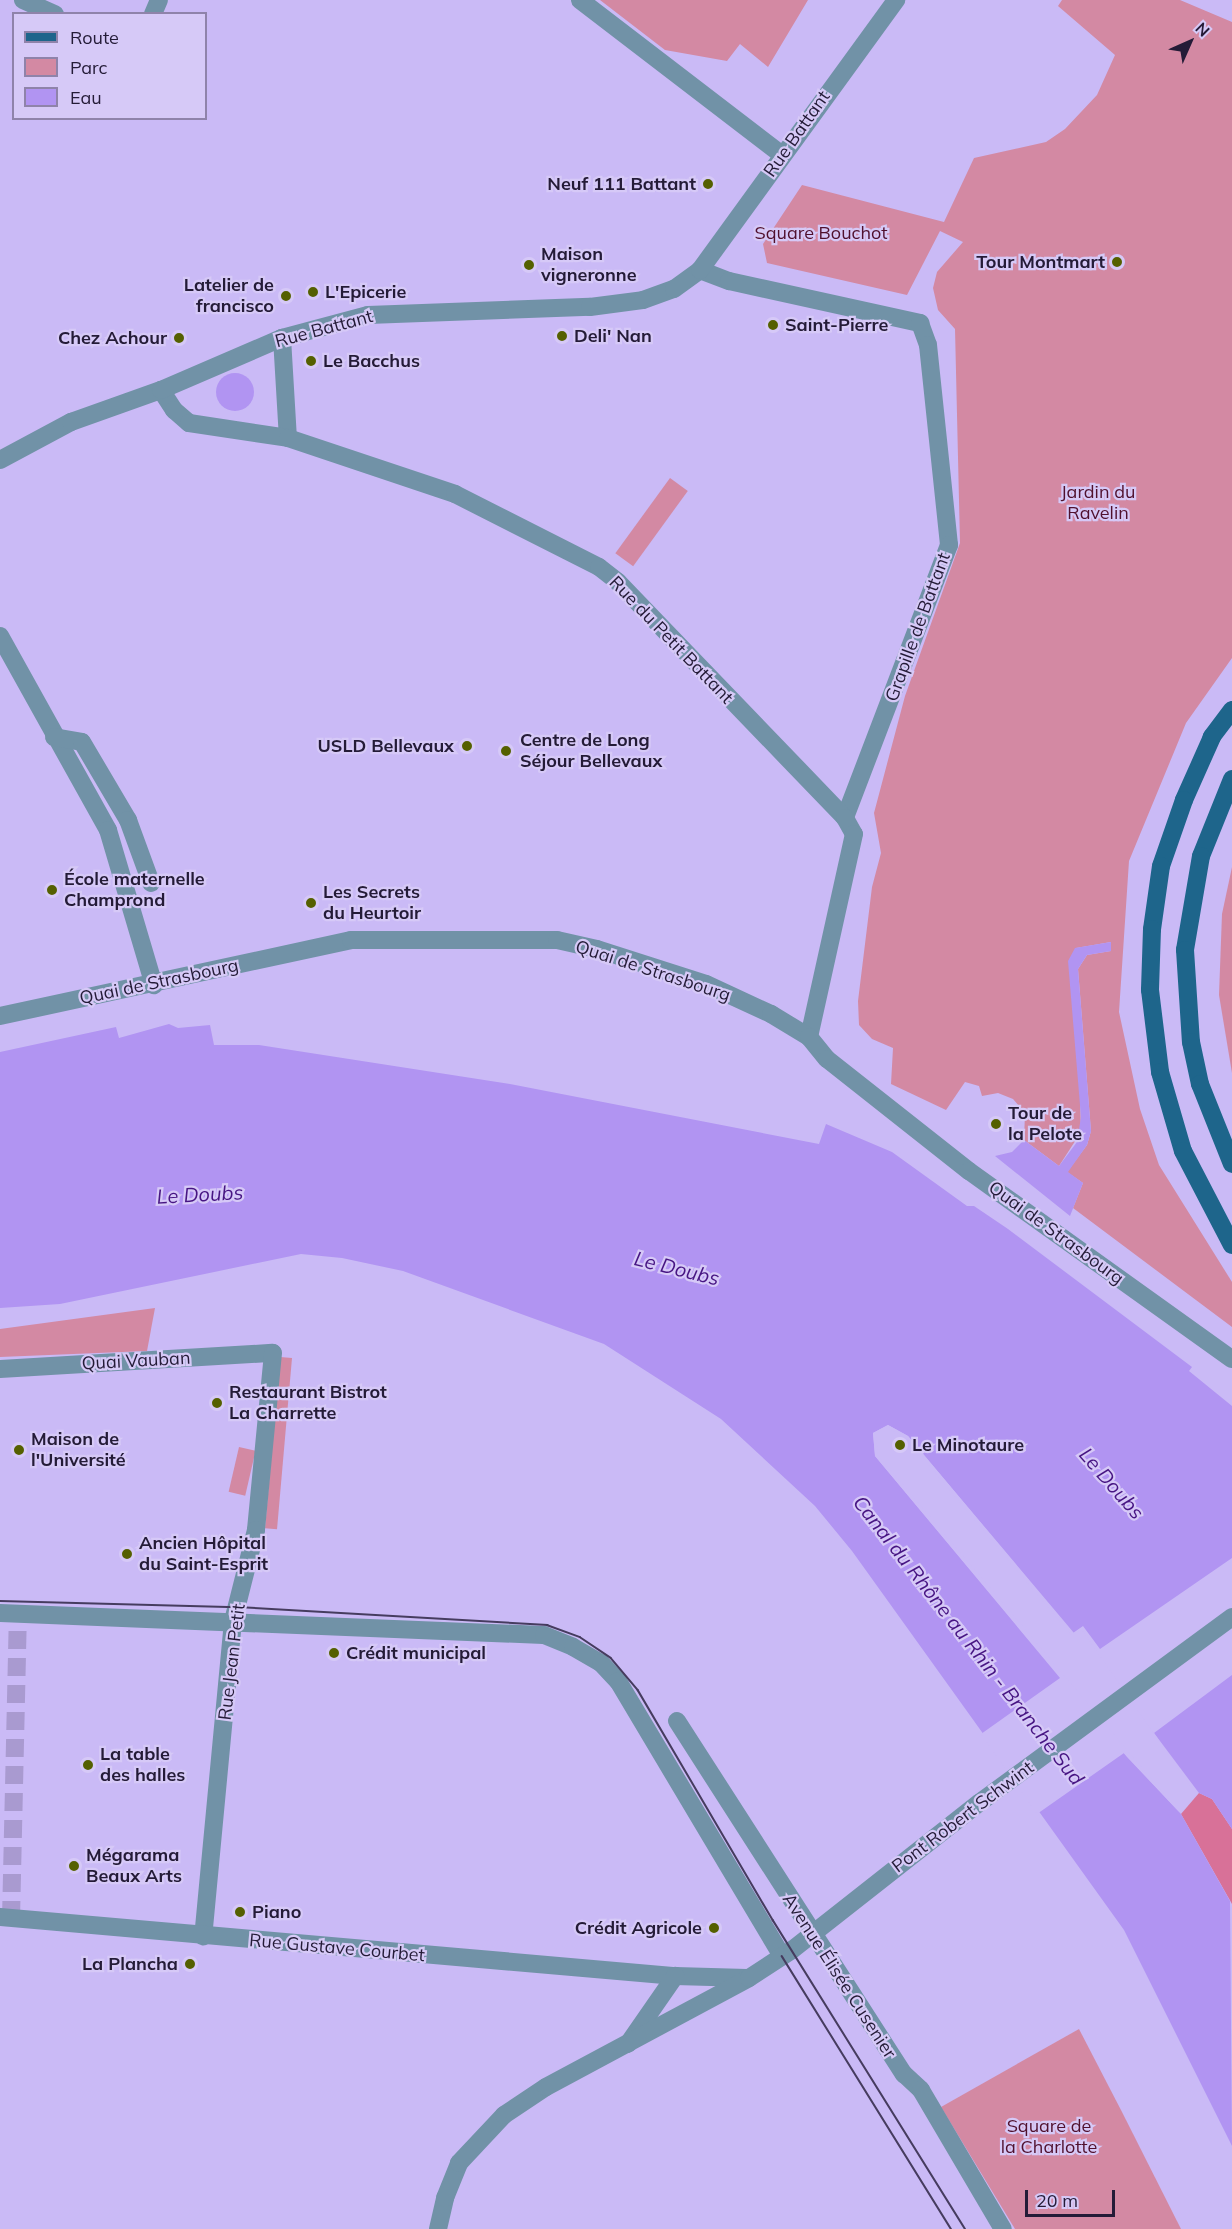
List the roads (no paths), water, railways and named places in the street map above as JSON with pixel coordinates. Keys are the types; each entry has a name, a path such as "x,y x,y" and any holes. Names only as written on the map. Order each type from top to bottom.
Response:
{"main road":[{"path":"1232,710 1203,758 1161,866 1152,929 1150,990 1160,1072 1183,1151 1232,1245"},
{"path":"1232,779 1201,856 1185,950 1191,1042 1200,1084 1232,1164"}],"street":[{"path":"23,0 50,12"},
{"path":"580,0 782,155"},
{"name":"Rue Battant","path":"0,460 71,422 161,390 282,338 368,315 590,307 643,300 674,289 700,270 896,0"},
{"name":"Grapille de Battant","path":"700,270 729,281 920,323 928,345 949,545 845,818"},
{"path":"282,338 288,438"},
{"name":"Rue du Petit Battant","path":"161,390 174,410 189,423 288,438 464,498 599,567 845,818"},
{"path":"0,636 54,737 108,830 154,985"},
{"path":"54,737 82,742 128,820 151,884"},
{"path":"809,1038 854,834 845,818"},
{"name":"Quai de Strasbourg","path":"0,1016 154,985 351,940 557,940 706,984 771,1014 809,1038 827,1059 969,1171 1232,1359"},
{"name":"Quai Vauban","path":"0,1369 273,1353"},
{"name":"Rue Jean Petit","path":"203,1937 233,1622 256,1530 273,1353"},
{"path":"0,1613 544,1635 601,1663 626,1694 782,1956"},
{"name":"Pont Robert Schwint","path":"438,2229 445,2198 459,2163 479,2139 504,2115 546,2087 627,2046 749,1978 782,1956 1232,1617"},
{"name":"Avenue Élisée Cusenier","path":"677,1721 904,2074 921,2090 1003,2229"},
{"name":"Rue Gustave Courbet","path":"6,1918 203,1937 675,1976 749,1978"},
{"path":"627,2046 675,1976"}],"water":[{"path":"235,373 249,378 254,392 249,406 235,411 221,406 216,392 221,378"},
{"path":"1111,942 1111,951 1087,955 1078,969 1091,1131 1087,1145 1068,1172 1083,1183 1070,1216 995,1156 1012,1152 1024,1140 1059,1166 1077,1142 1081,1117 1068,961 1075,948"},
{"path":"169,1024 178,1028 210,1025 214,1045 259,1045 510,1084 819,1144 826,1124 892,1152 967,1206 974,1206 1008,1229 1192,1367 1189,1371 1232,1406 1232,1829 1212,1799 1199,1793 1154,1733 1083,1627 1074,1633 908,1436 888,1425 873,1433 875,1456 1127,1757 1181,1814 1230,1901 1232,2146 1124,1930 852,1551 815,1506 721,1419 604,1344 403,1271 342,1258 301,1254 60,1304 0,1308 0,1052 116,1027 119,1038"}],"tunnel":[{"path":"11,1919 18,1614"}],"tram line":[{"path":"0,1601 237,1607 547,1625 580,1637 611,1658 638,1690 773,1920 965,2229"},
{"path":"782,1956 951,2229"}],"place":[{"name":"Neuf 111 Battant","path":"708,184"},
{"name":"Tour Montmart","path":"1117,262"},
{"name":"Maison vigneronne","path":"529,265"},
{"name":"L'Epicerie","path":"313,292"},
{"name":"Latelier de francisco","path":"286,296"},
{"name":"Saint-Pierre","path":"773,325"},
{"name":"Deli' Nan","path":"562,336"},
{"name":"Chez Achour","path":"179,338"},
{"name":"Le Bacchus","path":"311,361"},
{"name":"USLD Bellevaux","path":"467,746"},
{"name":"Centre de Long Séjour Bellevaux","path":"506,751"},
{"name":"École maternelle Champrond","path":"52,890"},
{"name":"Les Secrets du Heurtoir","path":"311,903"},
{"name":"Tour de la Pelote","path":"996,1124"},
{"name":"Restaurant Bistrot La Charrette","path":"217,1403"},
{"name":"Le Minotaure","path":"900,1445"},
{"name":"Maison de l'Université","path":"19,1450"},
{"name":"Ancien Hôpital du Saint-Esprit","path":"127,1554"},
{"name":"Crédit municipal","path":"334,1653"},
{"name":"La table des halles","path":"88,1765"},
{"name":"Mégarama Beaux Arts","path":"74,1866"},
{"name":"Piano","path":"240,1912"},
{"name":"Crédit Agricole","path":"714,1928"},
{"name":"La Plancha","path":"190,1964"}],"park label":[{"name":"Square Bouchot","path":"821,233"},
{"name":"Jardin du Ravelin","path":"1098,503"},
{"name":"Square de la Charlotte","path":"1049,2137"}],"water label":[{"name":"Le Doubs","path":"200,1194"},
{"name":"Le Doubs","path":"677,1268"},
{"name":"Le Doubs","path":"1112,1483"},
{"name":"Canal du Rhône au Rhin - Branche Sud","path":"969,1640"}]}
